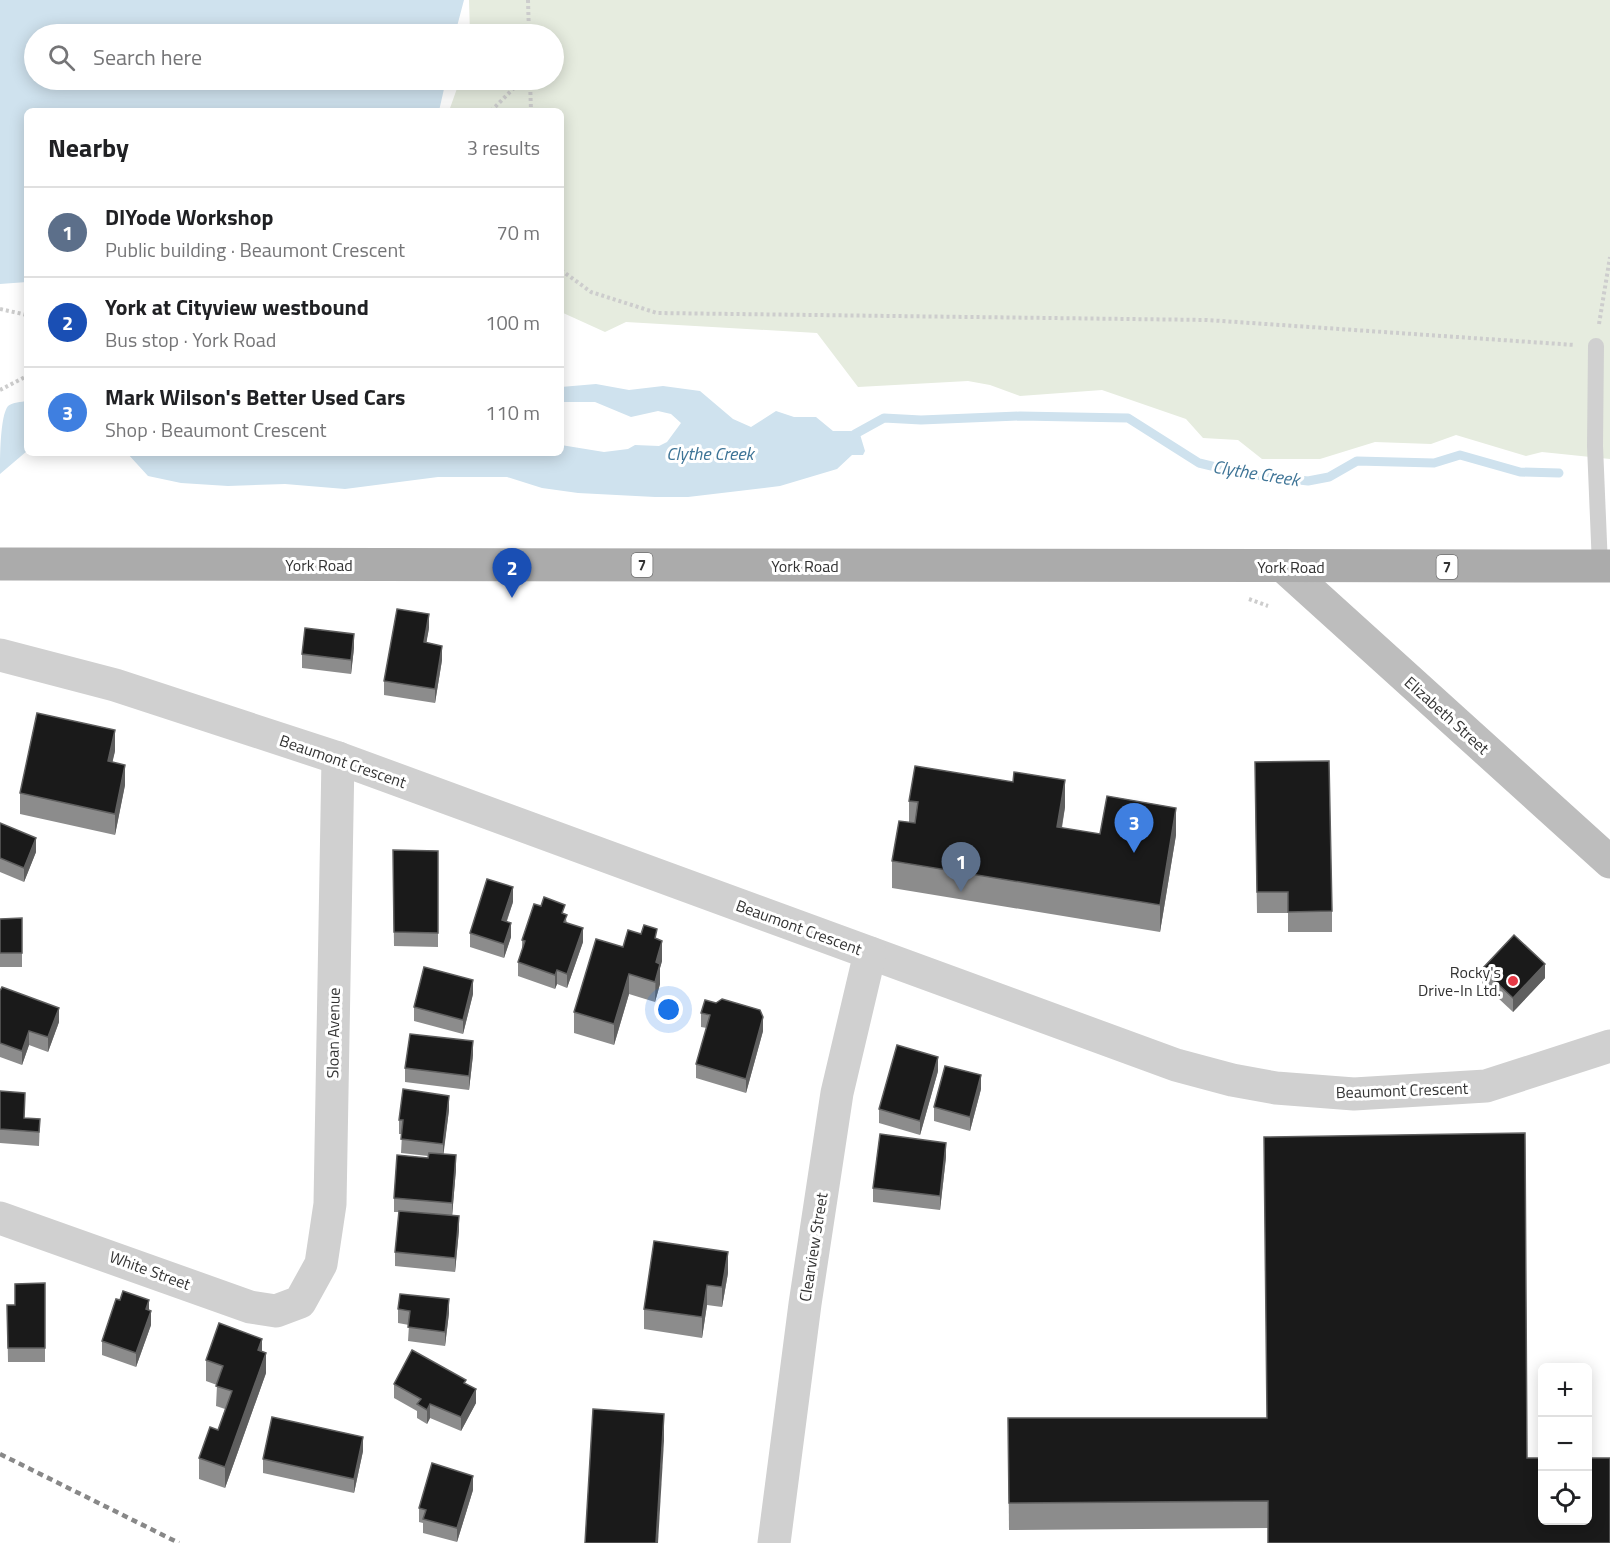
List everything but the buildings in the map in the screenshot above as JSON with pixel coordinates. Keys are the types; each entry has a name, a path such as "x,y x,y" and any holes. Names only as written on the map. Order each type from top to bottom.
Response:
{"main road":[{"name":"York Road","path":"0,564 1605,566"}],"street":[{"name":"Elizabeth Street","path":"1284,567 1610,862"},
{"name":"Beaumont Crescent","path":"0,655 115,685 338,758 1176,1065 1232,1080 1276,1088 1354,1094 1486,1086 1610,1046"},
{"name":"Sloan Avenue","path":"300,1302 321,1264 330,1204 338,758"},
{"name":"Clearview Street","path":"774,1543 805,1304 837,1093 870,953"},
{"name":"White Street","path":"0,1218 249,1307 276,1311 300,1302"}],"lane":[{"path":"1596,346 1595,446 1605,566"}],"path":[{"path":"528,0 529,24"},
{"path":"494,108 512,90"},
{"path":"530,90 531,108"},
{"path":"564,275 591,292 657,313 1207,320 1596,346 1610,257"},
{"path":"0,309 24,314"},
{"path":"0,390 24,378"}],"shaded area":[{"path":"469,0 1610,0 1610,459 1542,452 1526,456 1456,435 1431,444 1375,442 1320,459 1262,459 1238,440 1203,438 1186,419 1102,390 1020,396 990,385 968,381 858,387 817,333 626,322 605,332 564,313 564,108 450,108 456,90 564,90 564,24 470,24"}],"water":[{"path":"0,0 464,0 458,24 24,24 24,90 444,90 440,108 24,108 24,282 0,284"},
{"name":"Clythe Creek","path":"596,384 629,390 663,386 700,391 733,419 751,427 776,411 794,417 816,417 833,431 859,431 865,451 863,455 852,455 837,469 780,486 688,497 578,493 542,488 507,477 438,477 345,489 285,484 228,486 181,483 148,476 130,456 564,456 564,445 604,452 628,449 635,445 659,446 667,442 681,423 671,414 658,411 631,417 595,402 564,402 564,387"},
{"path":"24,401 24,454 0,474 3,419 8,406"}],"waterway":[{"name":"Clythe Creek","path":"855,434 884,418 921,420 1020,416 1128,418 1199,463 1245,474 1308,481 1329,477 1357,461 1434,463 1460,455 1520,472 1559,473"}],"railway":[{"path":"0,1454 179,1543"}],"place":[{"name":"York at Cityview westbound","path":"512,598"},
{"name":"Mark Wilson's Better Used Cars","path":"1134,853"},
{"name":"DIYode Workshop","path":"961,892"},
{"name":"Rocky's Drive-In Ltd.","path":"1513,981"}]}
